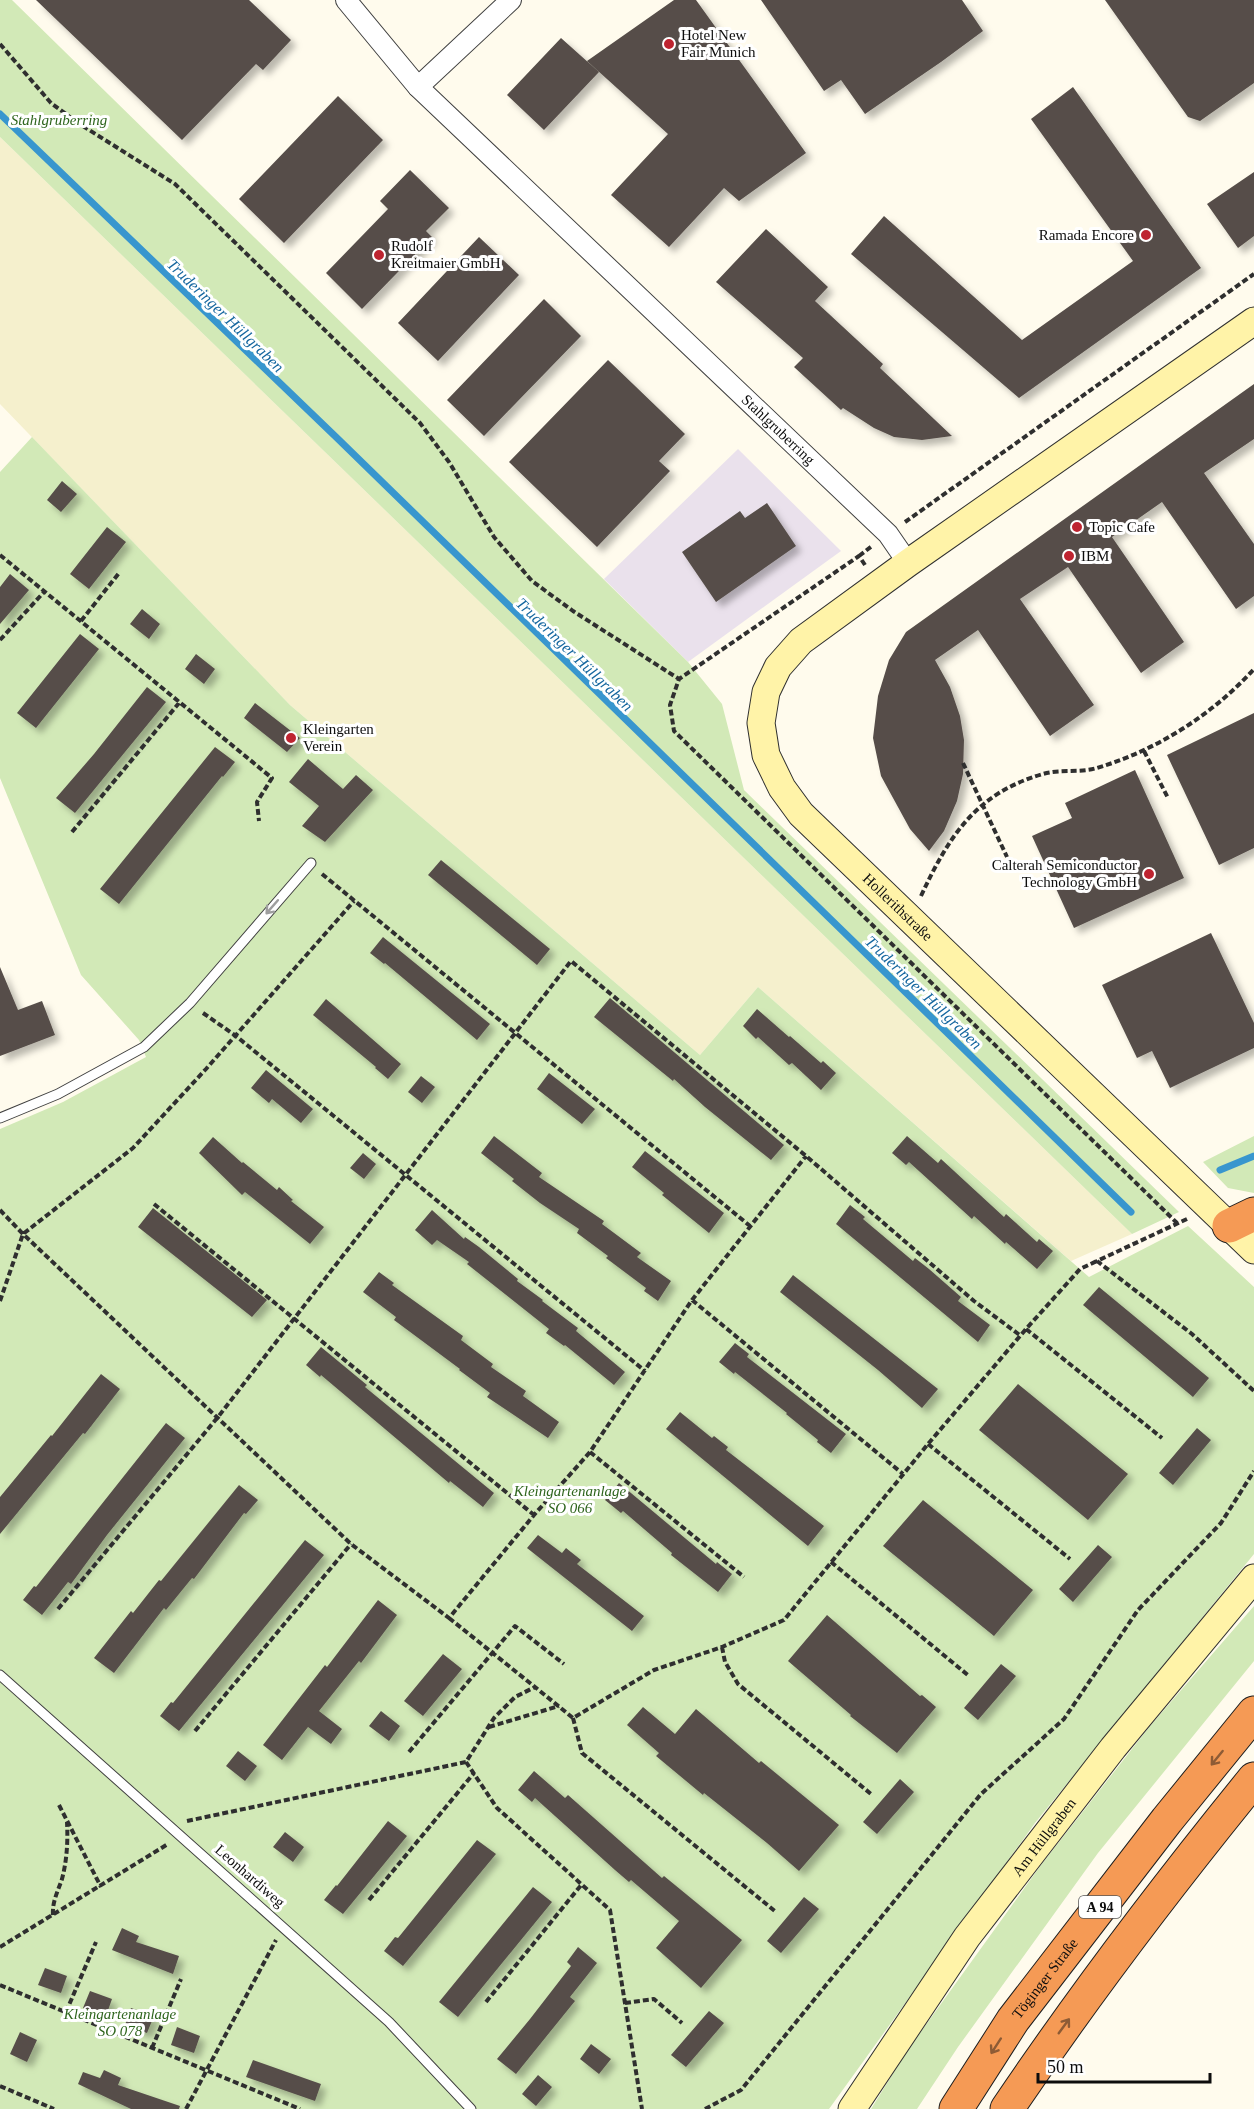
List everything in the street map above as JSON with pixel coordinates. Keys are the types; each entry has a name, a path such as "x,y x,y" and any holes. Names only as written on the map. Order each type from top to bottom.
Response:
{"highway":[{"name":"Töginger Straße","path":"956,2109 1013,2020 1167,1820 1254,1713"},
{"name":"A 94","path":"1007,2109 1050,2045 1174,1877 1254,1779"},
{"path":"1174,1877 1210,1860 1254,1812"}],"main road":[{"path":"908,563 1254,321"},
{"name":"Hollerithstraße","path":"908,563 801,641 778,667 766,692 761,723 766,755 782,788 801,814 1242,1220"},
{"path":"1242,1220 1254,1250"},
{"name":"Am Hüllgraben","path":"852,2109 968,1937 1113,1748 1254,1578"}],"street":[{"name":"Stahlgruberring","path":"346,0 418,87 888,534 908,563"},
{"path":"418,87 511,0"}],"lane":[{"path":"0,1118 58,1094 144,1047 190,1004 311,863"},
{"name":"Leonhardiweg","path":"0,1675 389,2022 471,2109"}],"path":[{"path":"0,44 51,104 175,184 420,423 449,462 494,537 532,581 573,611 679,679"},
{"path":"1177,1223 674,731 670,705 679,679 859,556 1254,274"},
{"path":"0,555 272,778 257,802 259,820"},
{"path":"859,556 879,585"},
{"path":"81,621 119,573"},
{"path":"0,640 44,592"},
{"path":"921,896 949,842 965,820 983,804 1015,783 1045,773 1093,769 1144,751 1211,711 1254,669"},
{"path":"72,832 179,703"},
{"path":"1144,751 1168,798"},
{"path":"963,763 1007,857"},
{"path":"311,863 354,901 750,1226"},
{"path":"0,1301 23,1234 133,1148 236,1036 354,901"},
{"path":"58,1609 218,1417 571,961 806,1156 974,1301 1021,1336"},
{"path":"190,1004 236,1036 645,1371"},
{"path":"449,1618 534,1515 590,1452 692,1300 806,1156"},
{"path":"154,1204 534,1515"},
{"path":"0,1210 351,1544 449,1618 573,1718 582,1753 776,1912"},
{"path":"573,1718 654,1670 722,1647 784,1620 928,1444 1080,1269 1187,1219"},
{"path":"1097,1261 1192,1335 1254,1391"},
{"path":"692,1300 903,1474"},
{"path":"1026,1329 1162,1438"},
{"path":"928,1444 1070,1559"},
{"path":"590,1452 744,1577"},
{"path":"705,2109 741,2090 981,1794 1064,1719 1138,1610 1221,1523 1254,1471"},
{"path":"195,1731 351,1544"},
{"path":"831,1562 969,1676"},
{"path":"409,1752 515,1626 564,1665"},
{"path":"722,1647 725,1662 738,1684 871,1794"},
{"path":"169,1825 466,1762 489,1727 514,1696 535,1687"},
{"path":"489,1727 559,1706"},
{"path":"466,1762 497,1808 610,1910 642,2109"},
{"path":"369,1900 474,1773"},
{"path":"60,1805 101,1887"},
{"path":"53,1915 53,1906 65,1861 68,1838 67,1822"},
{"path":"0,1947 182,1836"},
{"path":"486,2002 582,1884"},
{"path":"186,2109 284,1926"},
{"path":"66,2012 96,1942"},
{"path":"152,2048 182,1979"},
{"path":"0,1985 300,2109"},
{"path":"625,2003 654,2000 682,2023"},
{"path":"0,2086 54,2109"}],"shaded area":[{"path":"0,137 1132,1234 1071,1261 758,987 700,1055 290,705 0,404"},
{"path":"738,449 841,551 688,662 604,579"}],"green space":[{"name":"Stahlgruberring","path":"0,0 12,0 688,662 722,704 744,790 1179,1212 1132,1234 0,137"},
{"name":"Kleingartenanlage SO 066","path":"32,437 290,705 700,1055 758,987 1089,1277 1188,1226 1254,1287 1254,1554 1035,1823 829,2109 0,2109 0,1129 63,1102 146,1057 139,1040 81,975 0,778 0,472"},
{"path":"1254,1136 1254,1193 1228,1188 1203,1162"},
{"path":"1254,1606 1254,1661 1098,1853 958,2047 917,2109 871,2109 907,2051 1041,1865 1150,1726"}],"building":[{"path":"36,0 249,0 291,40 263,70 256,64 182,140"},
{"path":"674,0 696,0 806,153 739,201 724,188 669,247 611,195 668,134 587,61"},
{"path":"761,0 962,0 983,31 865,114 841,80 824,91"},
{"path":"1105,0 1254,0 1254,83 1200,121 1188,117"},
{"path":"561,38 599,72 544,130 507,95"},
{"name":"Ramada Encore","path":"1073,87 1201,268 1019,398 851,254 884,216 1022,340 1133,261 1031,119"},
{"path":"338,96 383,140 284,243 239,199"},
{"name":"Rudolf Kreitmaier GmbH","path":"410,170 449,208 426,231 432,237 362,309 326,273 388,209 380,201"},
{"path":"1254,172 1254,236 1238,248 1207,204"},
{"path":"766,229 828,287 815,301 883,364 880,368 952,436 922,440 894,437 874,428 843,408 841,410 794,367 803,358 716,282"},
{"path":"479,237 519,275 438,361 398,323"},
{"path":"544,299 581,336 484,436 447,400"},
{"path":"608,360 685,434 659,461 670,471 597,547 509,462"},
{"name":"IBM","path":"1254,384 1254,439 1204,473 1254,544 1254,596 1236,609 1162,502 1112,537 1184,642 1141,673 1068,567 1020,599 1094,705 1050,736 978,630 935,660 950,687 960,716 964,740 963,774 957,801 944,831 929,851 910,829 881,776 873,738 878,696 889,660 906,632"},
{"path":"62,481 77,494 61,512 47,500"},
{"path":"767,503 796,546 716,602 682,552 740,511 745,518"},
{"path":"107,527 126,542 89,589 70,574"},
{"path":"10,574 29,590 0,624 0,587"},
{"path":"142,609 160,624 149,639 130,624"},
{"path":"80,634 99,649 36,728 17,713"},
{"path":"196,654 215,669 204,684 185,669"},
{"path":"147,687 166,702 75,813 56,798"},
{"path":"255,703 300,738 287,752 244,718"},
{"path":"1254,713 1254,848 1219,865 1167,755"},
{"path":"215,747 235,762 119,904 100,889"},
{"path":"308,759 343,789 356,775 373,790 325,842 302,826 319,806 289,782"},
{"path":"1135,770 1184,878 1074,928 1032,836 1072,818 1065,803"},
{"path":"441,860 550,949 537,965 428,875"},
{"path":"1211,933 1254,1023 1254,1048 1170,1088 1152,1051 1137,1058 1102,985"},
{"path":"383,937 490,1024 477,1040 370,953"},
{"path":"0,967 18,1010 42,1001 55,1035 0,1056"},
{"path":"610,998 784,1145 771,1160 674,1079 673,1081 594,1017"},
{"path":"326,999 401,1064 388,1079 313,1015"},
{"path":"757,1009 836,1073 821,1090 792,1063 789,1065 743,1026"},
{"path":"266,1070 313,1109 301,1123 272,1099 269,1103 251,1088"},
{"path":"549,1073 595,1109 582,1124 537,1089"},
{"path":"421,1076 435,1087 422,1103 408,1092"},
{"path":"494,1136 542,1173 539,1177 604,1221 602,1224 641,1253 637,1257 671,1281 658,1301 644,1291 646,1288 606,1258 608,1256 577,1233 579,1229 540,1203 481,1153"},
{"path":"907,1136 938,1163 941,1159 1004,1217 1006,1214 1037,1242 1039,1239 1053,1251 1037,1269 974,1216 972,1219 909,1162 906,1165 892,1153"},
{"path":"213,1137 277,1190 279,1187 293,1200 291,1201 324,1227 310,1244 245,1192 242,1195 199,1153"},
{"path":"645,1151 724,1213 709,1233 632,1167"},
{"path":"363,1153 376,1164 364,1179 350,1168"},
{"path":"850,1205 865,1217 863,1219 913,1261 915,1258 929,1269 961,1297 958,1301 990,1325 978,1342 836,1224"},
{"path":"153,1208 267,1300 252,1317 138,1227"},
{"path":"432,1210 464,1239 465,1237 479,1247 518,1279 517,1281 578,1328 576,1331 625,1372 614,1385 565,1345 546,1333 549,1329 467,1264 469,1262 437,1240 432,1245 415,1230"},
{"path":"379,1272 394,1283 392,1285 463,1336 461,1340 493,1364 491,1367 526,1391 523,1396 559,1422 548,1438 487,1397 490,1393 394,1320 396,1317 363,1292"},
{"path":"793,1275 938,1389 922,1408 780,1292"},
{"path":"1099,1287 1209,1378 1193,1397 1083,1305"},
{"path":"735,1343 749,1354 747,1357 846,1434 831,1453 787,1413 719,1362"},
{"path":"321,1347 367,1385 365,1387 494,1493 483,1507 450,1481 449,1483 321,1375 320,1377 306,1365"},
{"path":"101,1374 120,1389 0,1534 0,1497"},
{"path":"1018,1384 1128,1474 1088,1520 979,1430"},
{"path":"680,1412 712,1438 714,1436 728,1447 726,1450 824,1526 808,1546 666,1429"},
{"path":"166,1423 185,1438 71,1584 68,1582 42,1615 23,1600 34,1586 36,1587"},
{"path":"1197,1428 1211,1440 1173,1485 1159,1473"},
{"path":"619,1483 716,1564 717,1562 732,1574 718,1592 671,1555 672,1553 623,1511 621,1513 605,1500"},
{"path":"239,1485 258,1500 246,1514 244,1513 194,1579 192,1578 166,1610 164,1608 114,1673 94,1658 131,1611 133,1613 159,1580 161,1581"},
{"path":"923,1500 1033,1590 994,1636 883,1546"},
{"path":"538,1535 562,1553 566,1548 581,1560 577,1564 644,1616 632,1631 527,1548"},
{"path":"305,1540 324,1555 179,1731 160,1716"},
{"path":"1098,1545 1112,1557 1073,1602 1059,1589"},
{"path":"378,1600 397,1615 361,1663 359,1661 319,1711 342,1729 331,1744 308,1727 282,1760 263,1745"},
{"path":"827,1615 920,1696 922,1695 936,1707 897,1753 850,1716 788,1661"},
{"path":"443,1654 462,1669 423,1716 404,1701"},
{"path":"1001,1664 1016,1676 978,1720 964,1708"},
{"path":"643,1707 675,1734 696,1709 759,1763 761,1761 839,1825 799,1871 656,1756 659,1753 627,1725"},
{"path":"381,1711 400,1726 389,1741 369,1726"},
{"path":"238,1751 257,1766 245,1781 226,1766"},
{"path":"534,1771 565,1798 568,1795 662,1878 664,1876 742,1940 701,1988 656,1948 679,1921 631,1880 629,1882 535,1798 532,1802 518,1790"},
{"path":"900,1779 914,1792 877,1834 863,1822"},
{"path":"388,1821 407,1836 343,1914 324,1900"},
{"path":"285,1832 304,1847 293,1862 273,1847"},
{"path":"477,1840 496,1854 403,1966 384,1951 395,1937 398,1938"},
{"path":"533,1887 552,1902 458,2017 439,2002"},
{"path":"804,1897 819,1909 781,1953 767,1941"},
{"path":"122,1928 139,1936 136,1942 179,1956 173,1974 112,1950"},
{"path":"578,1947 597,1963 570,1997 575,2001 516,2074 497,2059 571,1966 567,1962"},
{"path":"45,1968 67,1976 61,1993 38,1985"},
{"path":"90,1991 112,1999 106,2016 83,2008"},
{"path":"131,2008 154,2016 147,2033 125,2025"},
{"path":"709,2011 724,2023 686,2067 671,2055"},
{"path":"177,2027 200,2036 194,2053 171,2045"},
{"path":"20,2032 37,2040 27,2062 10,2054"},
{"path":"591,2044 611,2059 599,2074 580,2059"},
{"path":"253,2060 321,2084 315,2101 246,2077"},
{"path":"104,2070 121,2078 118,2085 180,2106 179,2109 131,2109 78,2084 83,2072 100,2078"},
{"path":"538,2075 552,2087 536,2106 522,2094"}],"waterway":[{"name":"Truderinger Hüllgraben","path":"0,114 336,437 1131,1212"},
{"name":"Truderinger Hüllgraben","path":"1220,1170 1254,1156"}],"place":[{"name":"Hotel New Fair Munich","path":"669,44"},
{"name":"Ramada Encore","path":"1146,235"},
{"name":"Rudolf Kreitmaier GmbH","path":"379,255"},
{"name":"Topic Cafe","path":"1077,527"},
{"name":"IBM","path":"1069,556"},
{"name":"Kleingarten Verein","path":"291,738"},
{"name":"Calterah Semiconductor Technology GmbH","path":"1149,874"}],"park label":[{"name":"Kleingartenanlage SO 078","path":"120,2022"}]}
